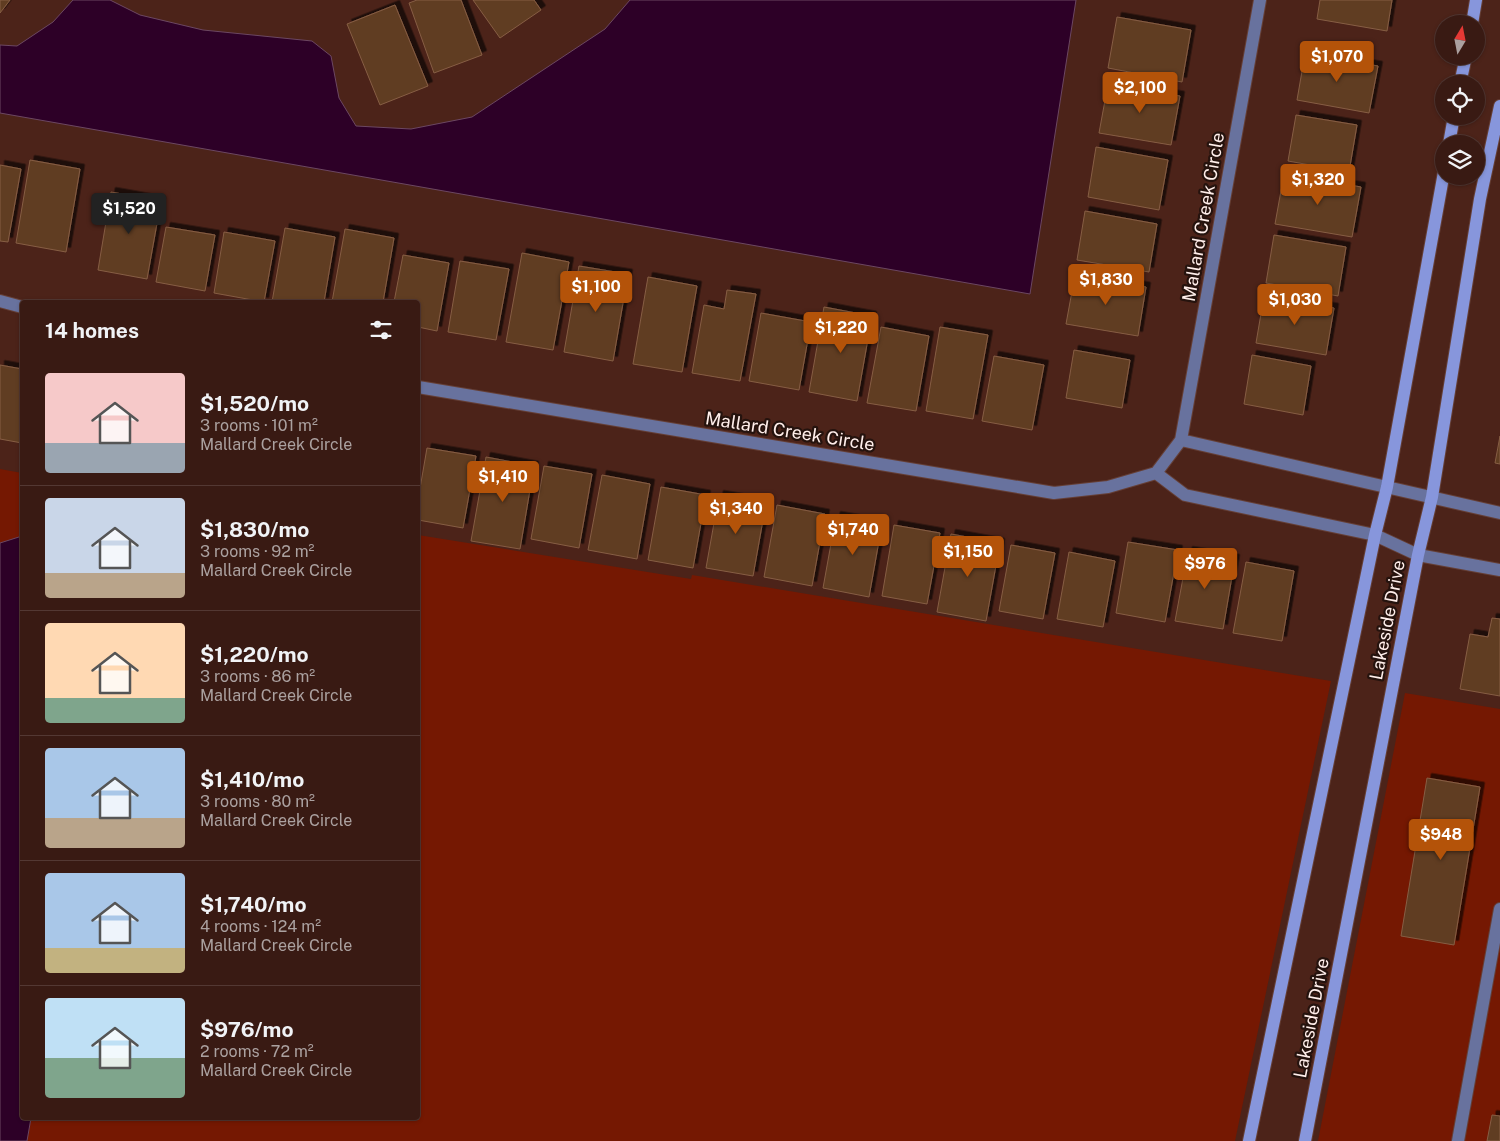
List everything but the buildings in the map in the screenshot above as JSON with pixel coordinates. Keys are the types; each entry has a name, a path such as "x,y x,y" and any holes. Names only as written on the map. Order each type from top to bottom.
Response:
{"street":[{"name":"Mallard Creek Circle","path":"420,387 1054,493 1108,487 1156,473 1181,440 1260,0"},
{"path":"1474,15 1476,0"},
{"name":"Lakeside Drive","path":"1305,1141 1418,555 1432,498 1480,199 1500,106"},
{"name":"Lakeside Drive","path":"1248,1141 1375,535 1387,487 1442,185"},
{"path":"0,301 20,306"},
{"path":"1181,440 1500,513"},
{"path":"1156,473 1185,494 1375,535 1418,555 1500,570"},
{"path":"1458,1141 1500,909"}],"shaded area":[{"path":"73,0 110,0 140,15 203,30 312,41 331,56 339,98 356,126 411,129 472,117 605,29 630,0 1076,0 1030,294 0,113 0,45 17,46 53,22"},
{"path":"0,469 20,473 20,537 0,543"},
{"path":"420,535 691,579 692,575 1331,681 1235,1141 27,1141 31,1120 420,1120"},
{"path":"20,537 20,1120 31,1120 27,1141 0,1141 0,543"},
{"path":"1405,693 1500,709 1500,1141 1318,1141"}]}
